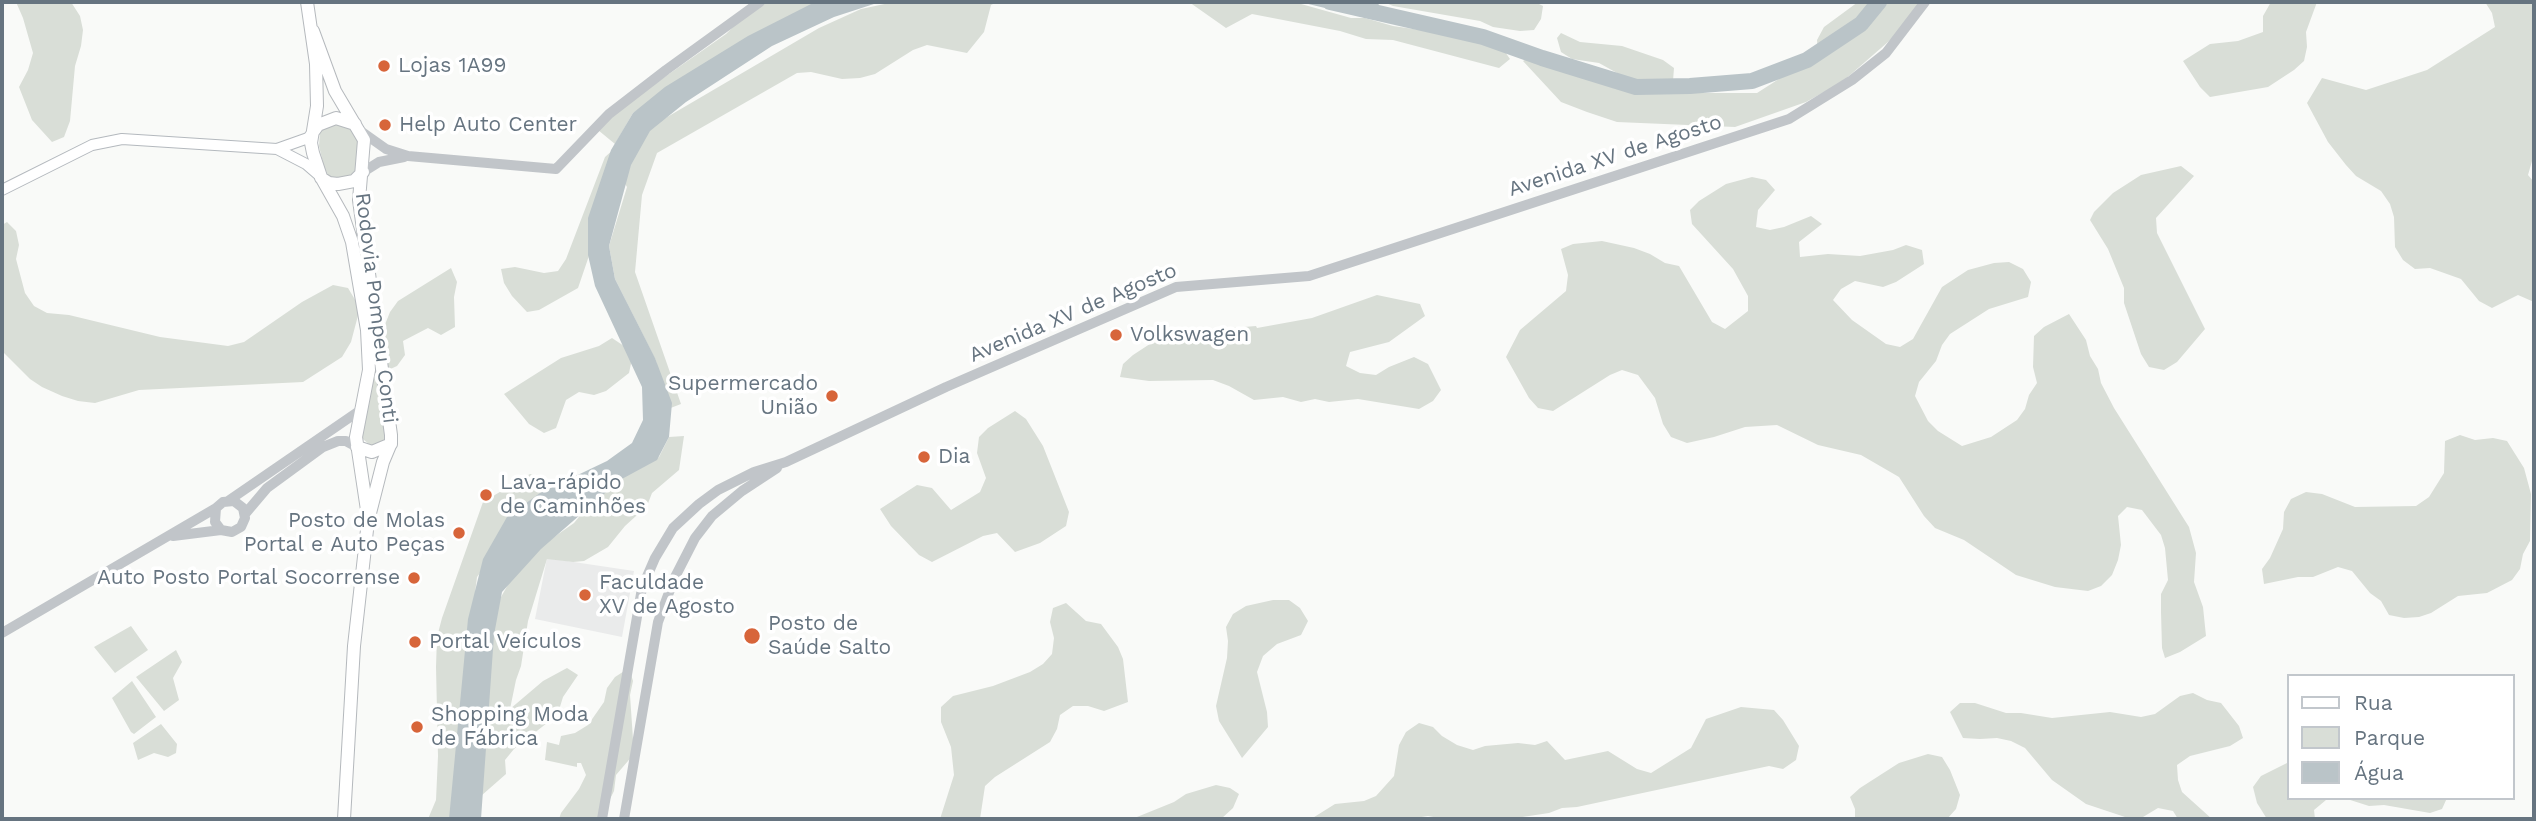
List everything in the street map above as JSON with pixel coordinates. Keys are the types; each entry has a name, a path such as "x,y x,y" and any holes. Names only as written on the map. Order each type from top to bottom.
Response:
{"main road":[{"path":"307,2 313,32 317,106 313,153 321,177"},
{"path":"2,190 92,145 110,141 153,139 277,149 306,164 329,183 354,181 363,172 364,141 335,91 313,32"},
{"path":"277,149 308,138 318,125 336,118 355,124"},
{"name":"Rodovia Pompeu Conti","path":"363,172 359,200 391,443"},
{"name":"Rodovia Pompeu Conti","path":"321,177 348,228 359,278 369,355 357,447 365,480 369,521"},
{"path":"357,447 372,452 391,443"},
{"path":"344,818 354,646 369,521 383,462 391,443"}],"street":[{"path":"355,124 377,144 408,156 556,169 610,114 666,69 760,2"},
{"name":"Avenida XV de Agosto","path":"602,819 642,588 654,558 673,528 718,490 1176,287 1244,280 1288,279 1321,273 1789,119 1852,80 1886,53 1925,2"},
{"path":"363,172 379,162 408,156"},
{"path":"2,633 216,508 362,408"},
{"path":"166,537 237,530 242,525 245,514 267,488 323,447 346,441 357,447"},
{"path":"624,819 639,725 663,606 695,538 712,516 786,462"},
{"path":"718,490 726,504"},
{"path":"228,500 239,504 245,514"},
{"path":"216,508 214,518 221,530"}],"shaded area":[{"name":"Faculdade XV de Agosto","path":"547,558 634,571 622,637 535,619"}],"green space":[{"path":"16,2 71,2 80,16 83,30 75,66 70,121 64,137 52,142 32,120 19,87 33,53"},
{"path":"828,2 633,113 615,144 598,130 609,116 726,34 735,25 739,12 750,3"},
{"path":"894,2 997,2 991,5 984,32 967,53 927,45 913,50 875,74 860,78 842,79 811,72 797,73 657,153 642,195 635,272 681,404 668,409 656,361 615,279 609,246 627,187 622,179 645,130 819,28 861,9"},
{"path":"1189,2 1294,2 1351,18 1365,18 1393,26 1462,36 1476,35 1501,46 1510,59 1499,68 1393,40 1366,39 1340,31 1252,14 1226,28"},
{"path":"1384,2 1535,2 1543,6 1541,19 1534,30 1520,31"},
{"path":"1858,2 1920,2 1896,35 1842,82 1806,102 1735,127 1617,122 1561,102 1523,61 1535,53 1640,93 1757,93 1818,54 1817,40 1824,27"},
{"path":"2271,2 2317,2 2306,32 2304,61 2268,87 2210,97 2183,61 2210,44 2238,41 2263,32 2263,16"},
{"path":"2485,2 2534,2 2534,154 2528,175 2534,182 2534,302 2518,295 2492,308 2479,301 2461,279 2430,268 2415,269 2403,260 2395,247 2394,217 2390,204 2381,191 2356,176 2346,165 2328,142 2307,103 2322,78 2366,90 2427,70 2495,27 2492,13"},
{"path":"1561,33 1580,42 1622,46 1663,60 1674,68 1673,81 1661,89 1648,87 1635,83 1599,63 1572,59 1561,52 1557,38"},
{"path":"336,124 351,127 359,140 361,155 355,173 339,179 329,177 319,146 320,131"},
{"path":"615,148 606,206 578,288 539,310 527,312 504,283 501,269 515,267 544,273 558,271 566,259 605,157"},
{"path":"2181,166 2194,176 2156,218 2157,233 2205,329 2177,362 2164,370 2149,367 2141,354 2124,303 2124,288 2108,249 2090,220 2094,212 2113,193 2141,175"},
{"path":"1752,177 1766,180 1775,190 1758,210 1756,227 1770,230 1811,216 1822,224 1799,242 1800,257 1828,254 1860,256 1906,245 1922,250 1924,264 1896,282 1883,287 1855,281 1841,289 1833,300 1852,320 1886,344 1900,347 1913,339 1942,287 1968,270 2009,262 2023,269 2031,282 2028,297 1989,309 1950,334 1936,361 1919,382 1915,396 1928,421 1938,431 1962,446 1991,437 2017,420 2037,383 2033,367 2034,336 2044,327 2069,314 2086,340 2101,383 2114,408 2189,527 2196,553 2194,582 2203,607 2206,636 2165,658 2162,648 2161,594 2168,580 2165,548 2161,535 2142,510 2127,507 2118,516 2121,545 2118,560 2112,575 2101,586 2088,591 2055,587 2016,575 1964,540 1935,528 1899,477 1861,455 1818,445 1777,425 1745,427 1687,443 1671,437 1663,424 1655,398 1638,375 1622,370 1553,411 1538,408 1529,398 1506,357 1520,330 1566,291 1568,275 1561,249 1573,244 1602,241 1634,248 1665,263 1679,266 1712,322 1725,329 1748,311 1748,296 1733,269 1692,224 1690,210 1726,184"},
{"path":"7,222 16,231 19,245 16,259 25,293 34,306 47,313 69,315 160,337 228,346 244,342 302,302 333,285 348,288 360,308 351,342 342,357 303,382 139,390 95,403 62,396 30,379 2,351 2,225"},
{"path":"451,268 457,282 454,297 455,327 441,335 428,328 403,341 405,355 397,366 386,371 378,342 390,312 398,301"},
{"path":"1377,295 1420,304 1425,316 1389,342 1350,352 1346,366 1360,373 1376,375 1414,357 1428,364 1441,390 1433,401 1419,409 1358,399 1329,402 1315,399 1301,402 1283,397 1254,400 1213,380 1149,381 1120,377 1123,364 1133,355 1171,333 1257,328 1312,318"},
{"path":"612,338 624,346 632,359 629,373 606,391 594,395 579,392 566,400 556,428 544,433 529,424 504,394 561,358 599,346"},
{"path":"375,369 386,438 382,443 371,446 363,439 363,433"},
{"path":"1015,411 1026,419 1043,446 1069,512 1066,526 1040,543 1015,552 997,533 983,536 932,562 919,555 891,526 880,509 917,485 932,488 951,510 980,492 986,478 977,453 979,437"},
{"path":"2460,435 2475,440 2493,438 2507,441 2524,468 2531,494 2530,541 2523,554 2520,569 2512,580 2487,593 2458,596 2431,613 2404,618 2389,615 2381,601 2370,593 2352,571 2338,567 2313,577 2298,577 2264,584 2262,569 2283,529 2284,512 2291,499 2306,492 2322,494 2355,507 2416,506 2429,497 2444,473 2445,441"},
{"path":"684,436 679,470 652,493 647,506 625,526 608,547 584,561 547,559 528,621 521,666 510,709 543,681 567,668 578,675 563,697 559,710 505,760 506,774 473,803 472,819 428,819 436,800 437,637 483,502 530,474 543,478 546,492 508,535 477,577 473,609 496,606 510,581 540,547 574,523 601,490 659,457 669,437"},
{"path":"1273,600 1289,600 1300,608 1308,621 1301,635 1277,644 1263,656 1257,672 1268,727 1242,758 1219,721 1216,706 1227,658 1226,627 1233,614 1246,606"},
{"path":"1066,603 1086,621 1101,624 1118,647 1123,659 1128,702 1104,711 1088,706 1073,706 1060,715 1050,742 985,786 980,819 940,819 954,775 951,747 941,722 941,707 953,696 993,686 1043,664 1052,654 1054,638 1050,622 1053,608"},
{"path":"131,626 148,650 115,673 94,647"},
{"path":"176,650 182,662 173,678 179,700 164,711 136,677"},
{"path":"629,668 633,681 630,695 634,754 616,775 614,791 604,819 559,819 586,775 581,763 577,763 577,767 545,760 547,742 559,745 561,736 575,733 588,725 604,702 607,688 615,677"},
{"path":"132,681 156,717 134,734 112,698"},
{"path":"2193,693 2221,703 2239,726 2243,738 2230,746 2190,756 2177,765 2182,792 2212,819 2178,819 2173,811 2158,808 2143,817 2128,818 2086,804 2052,780 2025,748 1997,738 1963,738 1950,712 1960,703 1975,703 2006,713 2052,718 2110,712 2141,717 2155,714 2180,696"},
{"path":"1741,707 1774,710 1799,746 1796,760 1783,769 1769,766 1562,808 1549,813 1509,819 1444,819 1428,816 1409,819 1311,819 1335,804 1364,801 1376,796 1394,776 1399,745 1406,732 1419,723 1433,727 1457,745 1473,750 1485,746 1518,743 1535,745 1547,741 1565,760 1608,751 1637,769 1651,773 1691,748 1706,719"},
{"path":"161,724 177,744 176,753 168,757 154,753 138,760 133,743"},
{"path":"1928,754 1942,757 1960,795 1956,809 1947,819 1855,819 1855,809 1850,797 1860,788 1899,763"},
{"path":"2287,763 2288,800 2326,800 2314,810 2315,819 2267,819 2257,803 2253,787 2261,776"},
{"path":"1216,785 1230,788 1239,794 1233,808 1221,819 1132,819 1174,802 1186,794"},
{"path":"2350,800 2446,800 2442,809 2430,813 2384,805 2369,806"}],"water":[{"path":"815,2 880,2 834,17 772,46 686,102 650,131 631,165 609,246 615,279 655,358 672,403 669,437 657,460 620,480 541,549 502,592 494,635 481,819 449,819 468,619 483,559 507,517 540,493 607,461 632,443 643,420 642,387 595,286 588,255 588,218 611,150 633,113 665,87 748,36"},
{"path":"1300,2 1372,2 1379,3 1375,20"}],"waterway":[{"path":"1330,2 1483,37 1636,87 1752,81 1807,60 1861,24 1879,2"}],"place":[{"name":"Lojas 1A99","path":"384,66"},
{"name":"Help Auto Center","path":"385,125"},
{"name":"Volkswagen","path":"1116,335"},
{"name":"Supermercado União","path":"832,396"},
{"name":"Dia","path":"924,457"},
{"name":"Lava-rápido de Caminhões","path":"486,495"},
{"name":"Posto de Molas Portal e Auto Peças","path":"459,533"},
{"name":"Auto Posto Portal Socorrense","path":"414,578"},
{"name":"Faculdade XV de Agosto","path":"585,595"},
{"name":"Posto de Saúde Salto","path":"752,636"},
{"name":"Portal Veículos","path":"415,642"},
{"name":"Shopping Moda de Fábrica","path":"417,727"}]}
